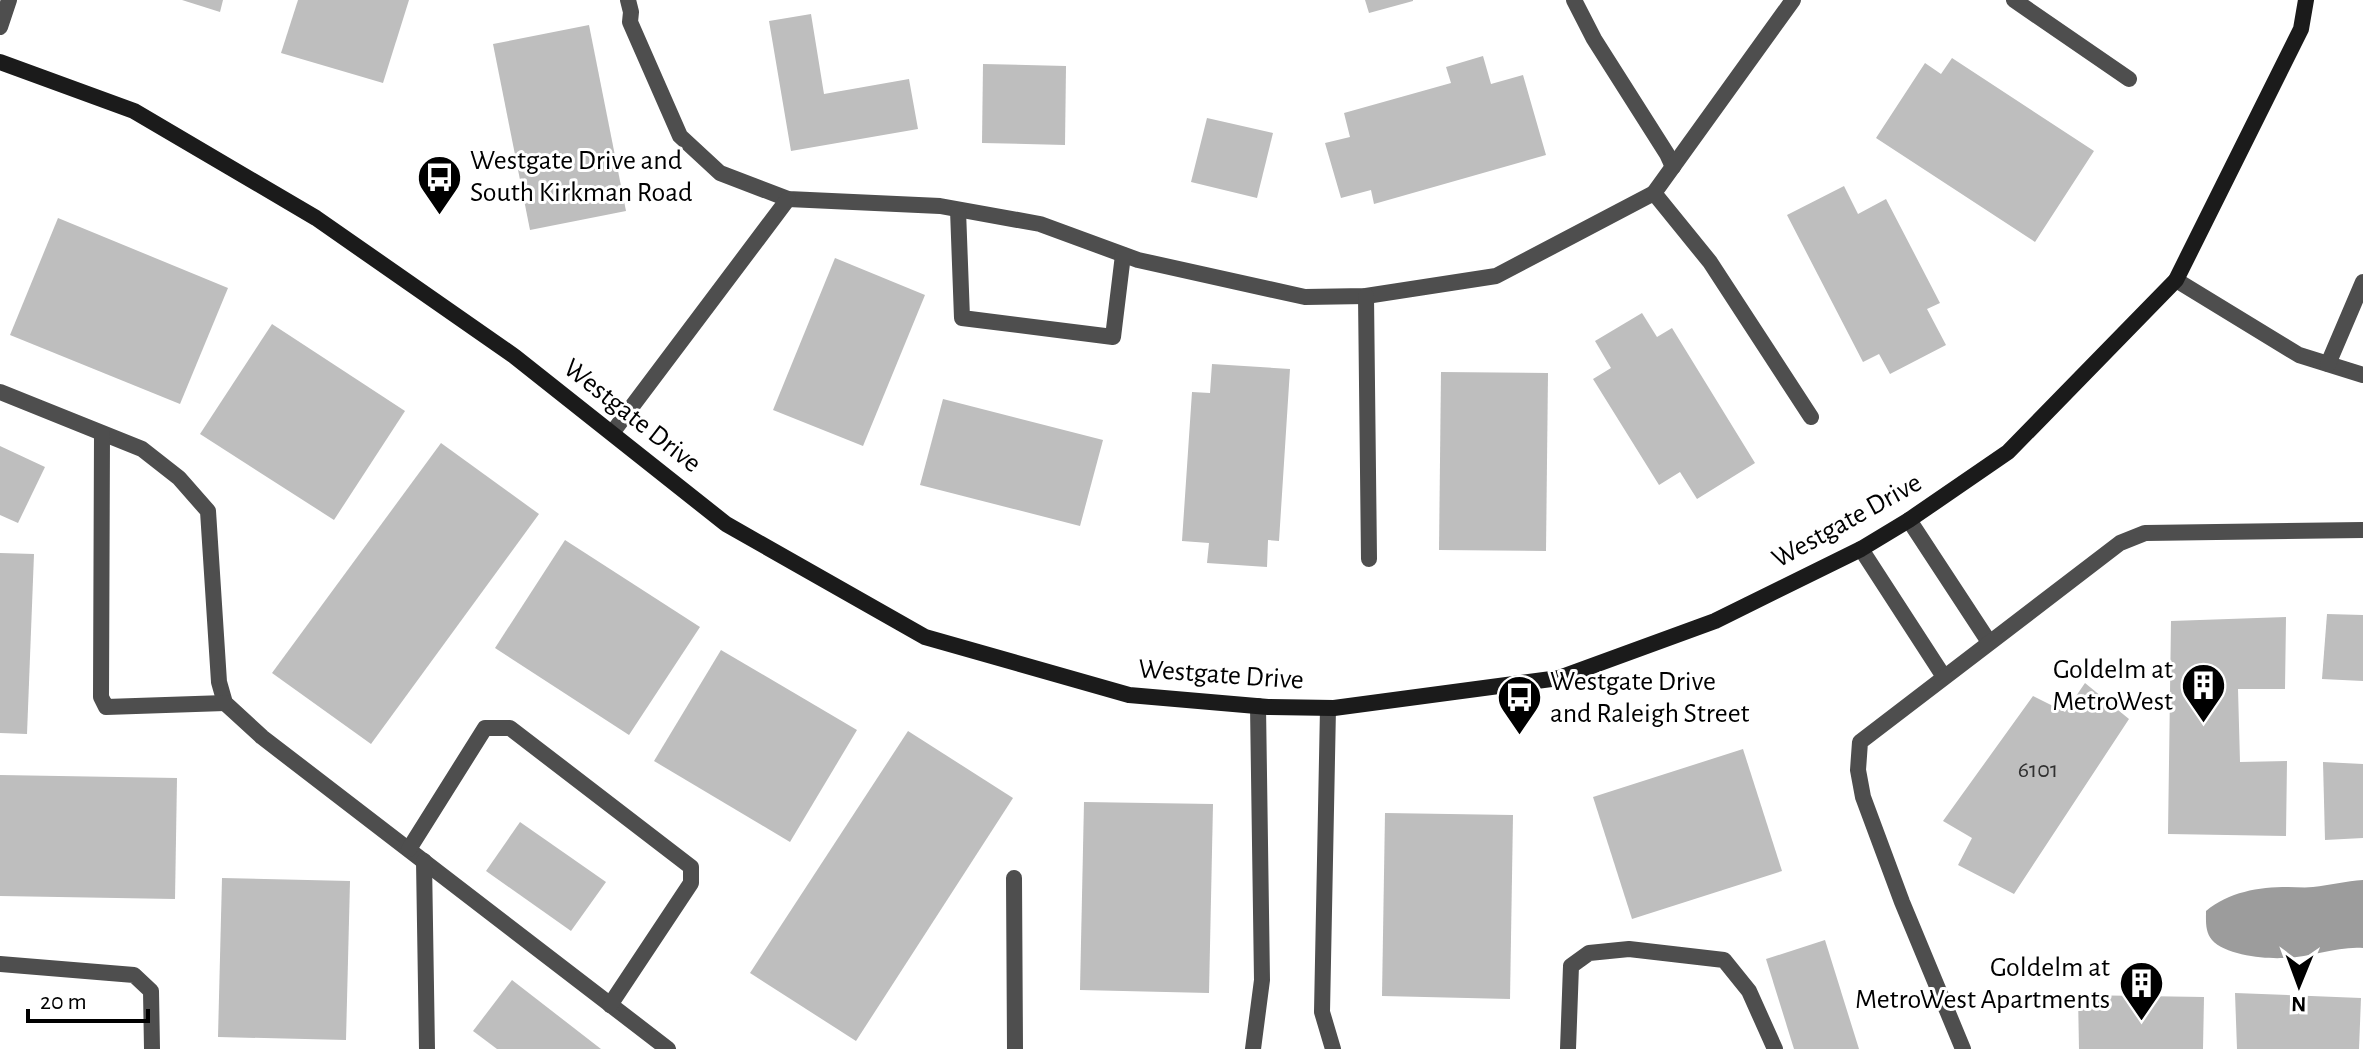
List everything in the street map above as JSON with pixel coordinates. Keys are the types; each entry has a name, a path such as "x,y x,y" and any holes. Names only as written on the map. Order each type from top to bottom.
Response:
{"street":[{"name":"Westgate Drive","path":"0,62 134,111 316,218 514,356 726,524 925,637 1129,695 1258,706 1328,708 1559,678 1715,621 1861,549 2008,452 2176,280 2301,29 2306,0"}],"lane":[{"path":"0,27 9,0"},
{"path":"628,0 630,22 680,136 720,173 788,199 940,206 1040,224 1138,260 1305,297 1366,296 1496,276 1654,193 1793,0"},
{"path":"1574,0 1594,39 1673,167"},
{"path":"2014,0 2129,79"},
{"path":"1654,193 1710,262 1811,417"},
{"path":"612,433 788,199"},
{"path":"958,210 962,318 1113,337 1123,255"},
{"path":"2176,280 2299,355 2363,375"},
{"path":"2328,364 2363,282"},
{"path":"1366,296 1369,559"},
{"path":"0,392 142,449 179,478 208,511 219,682 225,703 262,737 668,1049"},
{"path":"102,434 101,697 106,707 225,703"},
{"path":"1909,520 1989,642"},
{"path":"1963,1049 1863,797 1858,770 1860,742 2120,543 2145,533 2363,530"},
{"path":"1861,549 1944,677"},
{"path":"1253,1049 1262,980 1258,706"},
{"path":"1328,708 1322,1012 1333,1049"},
{"path":"409,849 485,728 510,728 691,867 691,883 610,1005"},
{"path":"424,861 427,1049"},
{"path":"1014,878 1015,1049"},
{"path":"1568,1049 1571,966 1589,953 1629,949 1724,960 1749,991 1775,1049"},
{"path":"0,964 134,975 151,991 152,1049"}],"shaded area":[{"path":"2363,880 2363,948 2266,958 2226,949 2208,934 2206,911 2234,895 2266,888 2310,887"}],"building":[{"path":"182,0 223,0 220,12"},
{"path":"298,0 409,0 383,83 281,53"},
{"path":"1365,0 1413,0 1413,1 1369,13"},
{"path":"811,14 824,94 909,79 918,129 791,151 769,21"},
{"path":"589,25 626,211 530,230 493,44"},
{"path":"1483,56 1491,84 1523,75 1546,155 1374,204 1371,190 1341,198 1325,143 1350,137 1344,113 1451,83 1446,67"},
{"path":"1952,58 2094,151 2035,242 1876,138 1925,63 1941,74"},
{"path":"983,64 1066,66 1065,145 982,143"},
{"path":"1207,118 1273,133 1257,198 1191,182"},
{"path":"1844,186 1858,214 1886,199 1940,303 1927,309 1946,345 1890,374 1879,354 1863,362 1787,215"},
{"path":"58,218 228,288 180,404 10,335"},
{"path":"835,258 925,295 863,446 773,410"},
{"path":"1642,313 1657,337 1672,328 1755,463 1697,499 1680,472 1659,485 1593,379 1611,368 1595,341"},
{"path":"272,324 405,411 334,520 200,434"},
{"path":"1212,364 1290,369 1279,541 1268,540 1267,567 1207,563 1209,543 1182,541 1192,392 1210,393"},
{"path":"1441,372 1548,373 1546,551 1439,550"},
{"path":"943,399 1103,440 1080,526 920,485"},
{"path":"441,443 539,514 371,744 272,673"},
{"path":"0,446 45,467 18,523 0,515"},
{"path":"565,540 700,627 629,735 495,648"},
{"path":"0,553 34,554 27,734 0,733"},
{"path":"2327,614 2363,615 2363,681 2322,679"},
{"name":"Goldelm at MetroWest","path":"2286,617 2285,689 2238,689 2240,762 2287,761 2286,836 2168,834 2171,621"},
{"path":"721,650 857,730 790,842 654,761"},
{"path":"2085,683 2129,719 2014,894 1958,865 1972,838 1943,821 2033,696 2065,712"},
{"path":"908,731 1013,798 856,1041 750,973"},
{"path":"1743,749 1782,871 1632,919 1593,797"},
{"path":"2323,762 2363,764 2363,838 2325,840"},
{"path":"0,775 177,778 175,899 0,896"},
{"path":"1084,802 1213,804 1209,993 1080,990"},
{"path":"1385,813 1513,815 1510,999 1382,996"},
{"path":"520,822 606,882 571,931 486,871"},
{"path":"222,878 350,881 346,1040 218,1037"},
{"path":"1825,940 1859,1049 1794,1049 1766,959"},
{"path":"512,980 601,1049 497,1049 473,1031"},
{"path":"2235,993 2361,998 2359,1049 2237,1049"},
{"name":"Goldelm at MetroWest Apartments","path":"2078,995 2204,997 2203,1049 2079,1049"}],"place":[{"name":"Westgate Drive and South Kirkman Road","path":"439,216"},
{"name":"Goldelm at MetroWest","path":"2204,725"},
{"name":"Westgate Drive and Raleigh Street","path":"1519,737"},
{"name":"Goldelm at MetroWest Apartments","path":"2141,1023"}]}
